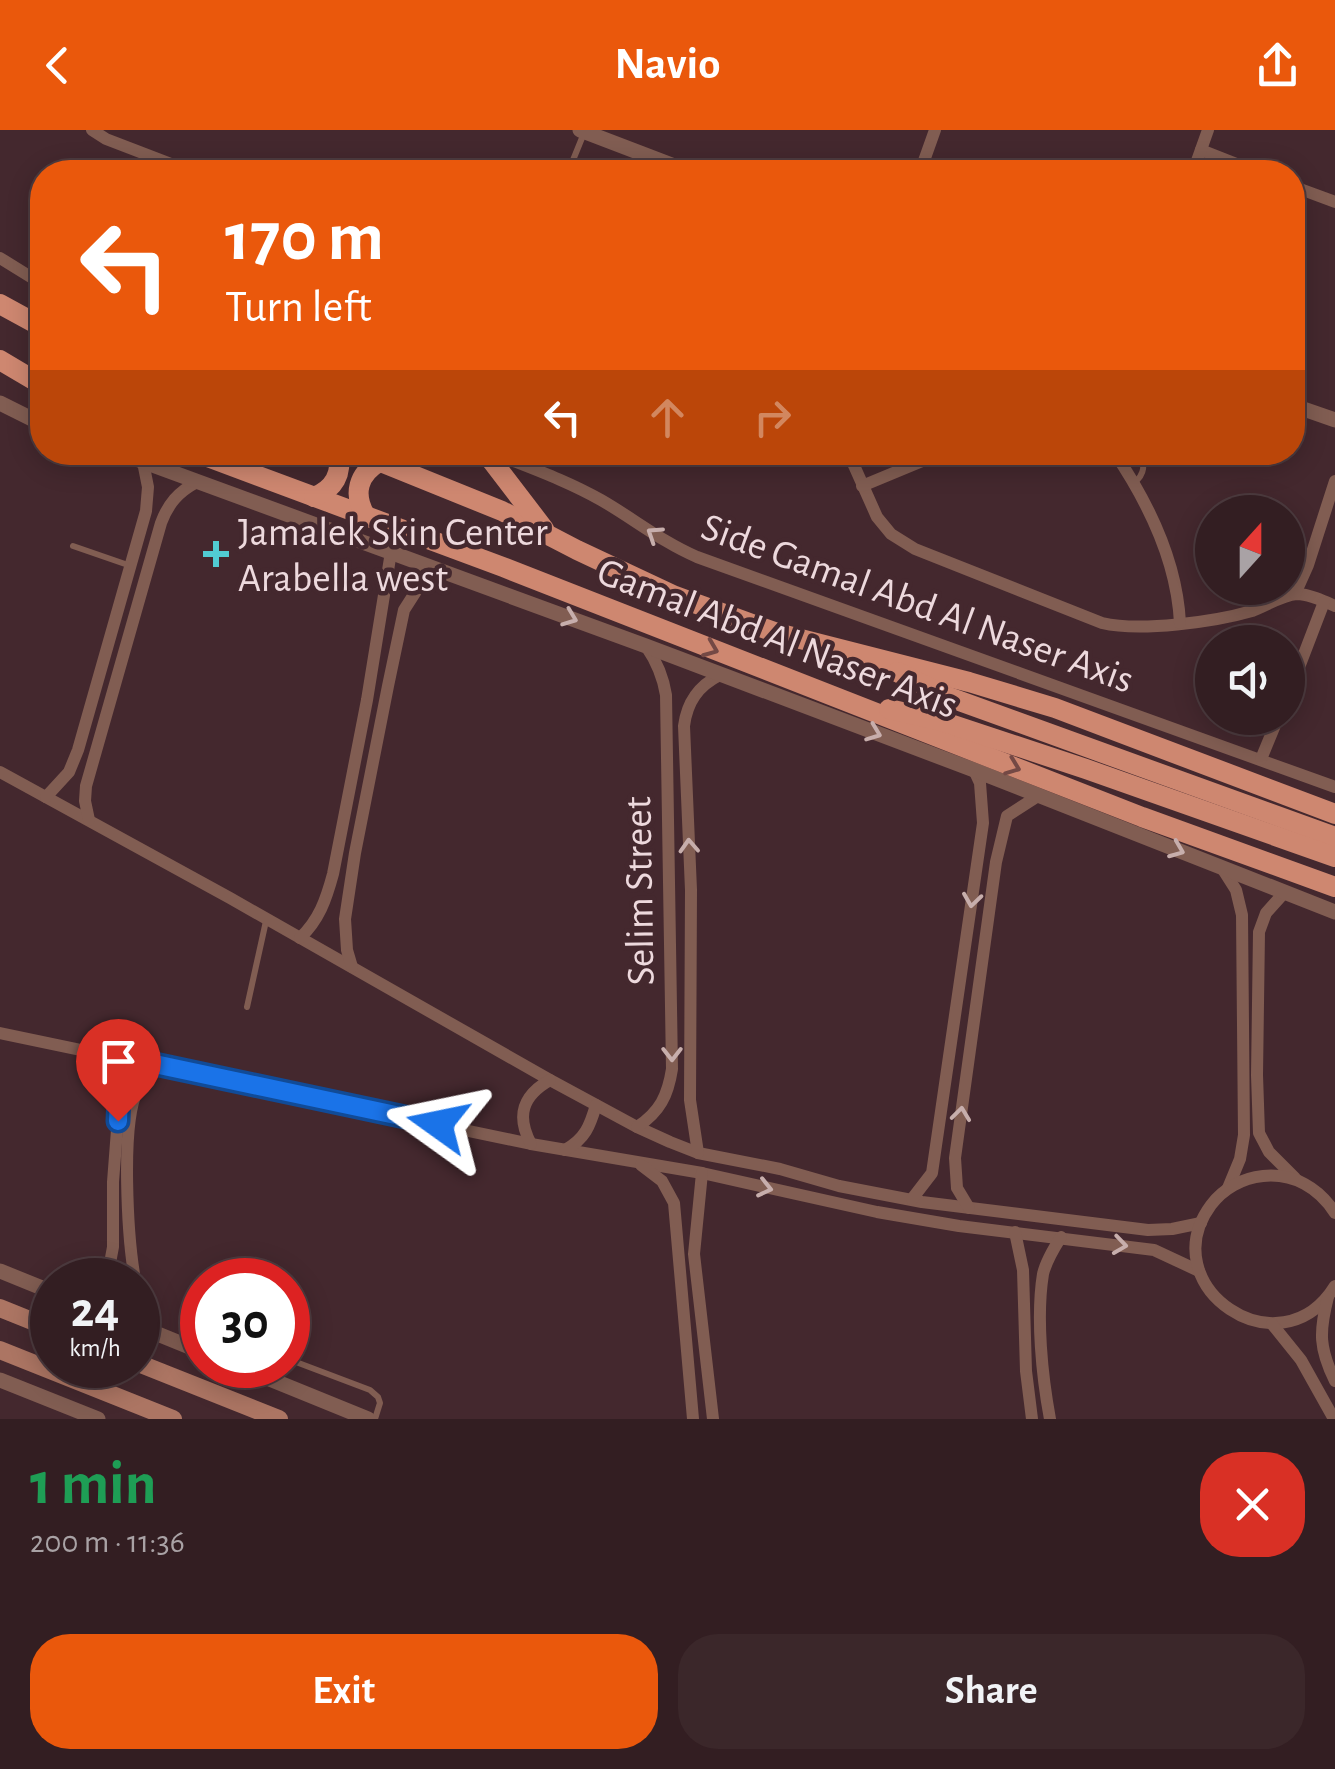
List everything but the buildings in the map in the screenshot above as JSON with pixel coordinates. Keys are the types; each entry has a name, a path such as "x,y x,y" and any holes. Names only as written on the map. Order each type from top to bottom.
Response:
{"main road":[{"path":"0,304 30,320"},
{"path":"0,360 30,377"},
{"name":"Gamal Abd Al Naser Axis","path":"229,465 503,566 852,704 976,762 1139,825 1335,888"},
{"path":"314,497 328,490 337,478 340,465"},
{"path":"365,515 358,501 359,485 366,471 375,465"},
{"name":"Gamal Abd Al Naser Axis","path":"387,465 471,497 675,596 777,633 1055,708 1335,814"},
{"path":"497,465 548,535"},
{"path":"882,661 943,695 1335,836"},
{"path":"852,704 941,721 1335,857"},
{"path":"0,1308 30,1320"},
{"path":"0,1350 173,1419"},
{"path":"160,1372 279,1419"}],"street":[{"path":"92,130 166,160"},
{"path":"924,160 935,130"},
{"path":"1197,160 1208,130"},
{"path":"582,131 658,160"},
{"path":"1201,150 1226,160"},
{"path":"1305,191 1335,202"},
{"path":"0,258 30,277"},
{"path":"0,403 30,418"},
{"path":"1305,409 1335,420"},
{"path":"46,797 69,772 96,694 148,499 143,465"},
{"path":"150,465 720,675 976,762 1038,796 1139,825 1222,868 1335,912"},
{"name":"Side Gamal Abd Al Naser Axis","path":"521,465 602,500 660,540 697,557 1335,787"},
{"path":"853,465 877,517 890,534 916,550 1102,623 1128,627 1180,623 1222,618 1267,605"},
{"path":"862,486 913,465"},
{"path":"1122,465 1167,555 1180,623"},
{"path":"1305,572 1335,481"},
{"path":"89,820 85,800 88,780 164,512 178,494 196,482"},
{"path":"300,938 322,910 330,886 371,682 391,552"},
{"path":"352,967 345,919 354,853 404,610 436,568"},
{"path":"1305,597 1330,604 1305,655"},
{"path":"121,598 136,603"},
{"name":"Selim Street","path":"637,1127 662,1104 672,1069 666,695 663,677 646,646"},
{"name":"Selim Street","path":"698,1152 690,1100 691,890 684,726 685,713 698,690 720,675"},
{"path":"371,682 388,686"},
{"path":"1261,759 1271,735"},
{"path":"912,1199 932,1173 983,824 976,762"},
{"path":"0,772 550,1080 637,1127 698,1152 840,1186 969,1208 1148,1230 1201,1223"},
{"path":"69,772 79,780 88,780"},
{"path":"969,1208 958,1188 955,1158 996,862 1008,816 1038,796"},
{"path":"669,799 686,799"},
{"path":"983,824 993,819 1003,828"},
{"path":"1222,868 1236,890 1242,915 1252,1134 1297,1179 1323,1196 1335,1213"},
{"path":"670,890 691,890"},
{"path":"1228,1188 1252,1134 1262,920 1284,892"},
{"path":"322,910 329,919 345,919"},
{"path":"1242,915 1251,913 1262,920"},
{"path":"671,961 692,961"},
{"path":"0,1032 531,1144 702,1173 864,1210 1154,1250 1200,1271"},
{"path":"111,1258 120,1091 117,1056"},
{"path":"132,1258 128,1188 132,1111 136,1094 160,1066"},
{"path":"531,1144 523,1120 526,1100 550,1080"},
{"path":"120,1091 128,1088 136,1094"},
{"path":"565,1150 588,1130 596,1105"},
{"path":"934,1158 946,1167 955,1158"},
{"path":"639,1164 662,1181 674,1203 693,1419"},
{"path":"702,1173 695,1268 713,1419"},
{"path":"1297,1179 1260,1176 1228,1188 1207,1210 1201,1223 1196,1255 1200,1271 1220,1303 1253,1322 1272,1324 1303,1316 1331,1292"},
{"path":"674,1203 682,1200 697,1206"},
{"path":"1148,1230 1157,1240 1154,1250"},
{"path":"1015,1232 1024,1270 1026,1371 1032,1419"},
{"path":"1050,1419 1042,1357 1044,1273 1061,1237"},
{"path":"114,1248 122,1253 131,1248"},
{"path":"1024,1270 1036,1266 1044,1273"},
{"path":"0,1271 30,1283"},
{"path":"1331,1292 1321,1328 1322,1350 1335,1381"},
{"path":"1272,1324 1301,1360 1334,1419"},
{"path":"1301,1360 1306,1349 1322,1350"},
{"path":"0,1380 98,1419"},
{"path":"295,1388 372,1419"}],"lane":[{"path":"573,160 582,131"},
{"path":"1133,484 1143,465"},
{"path":"73,546 130,566"},
{"path":"247,1006 266,920"},
{"path":"310,1367 370,1390 380,1404 372,1419"}],"place":[{"name":"Jamalek Skin Center Arabella west","path":"216,554"}],"route":[{"path":"118,1121 117,1056 438,1124"}]}
